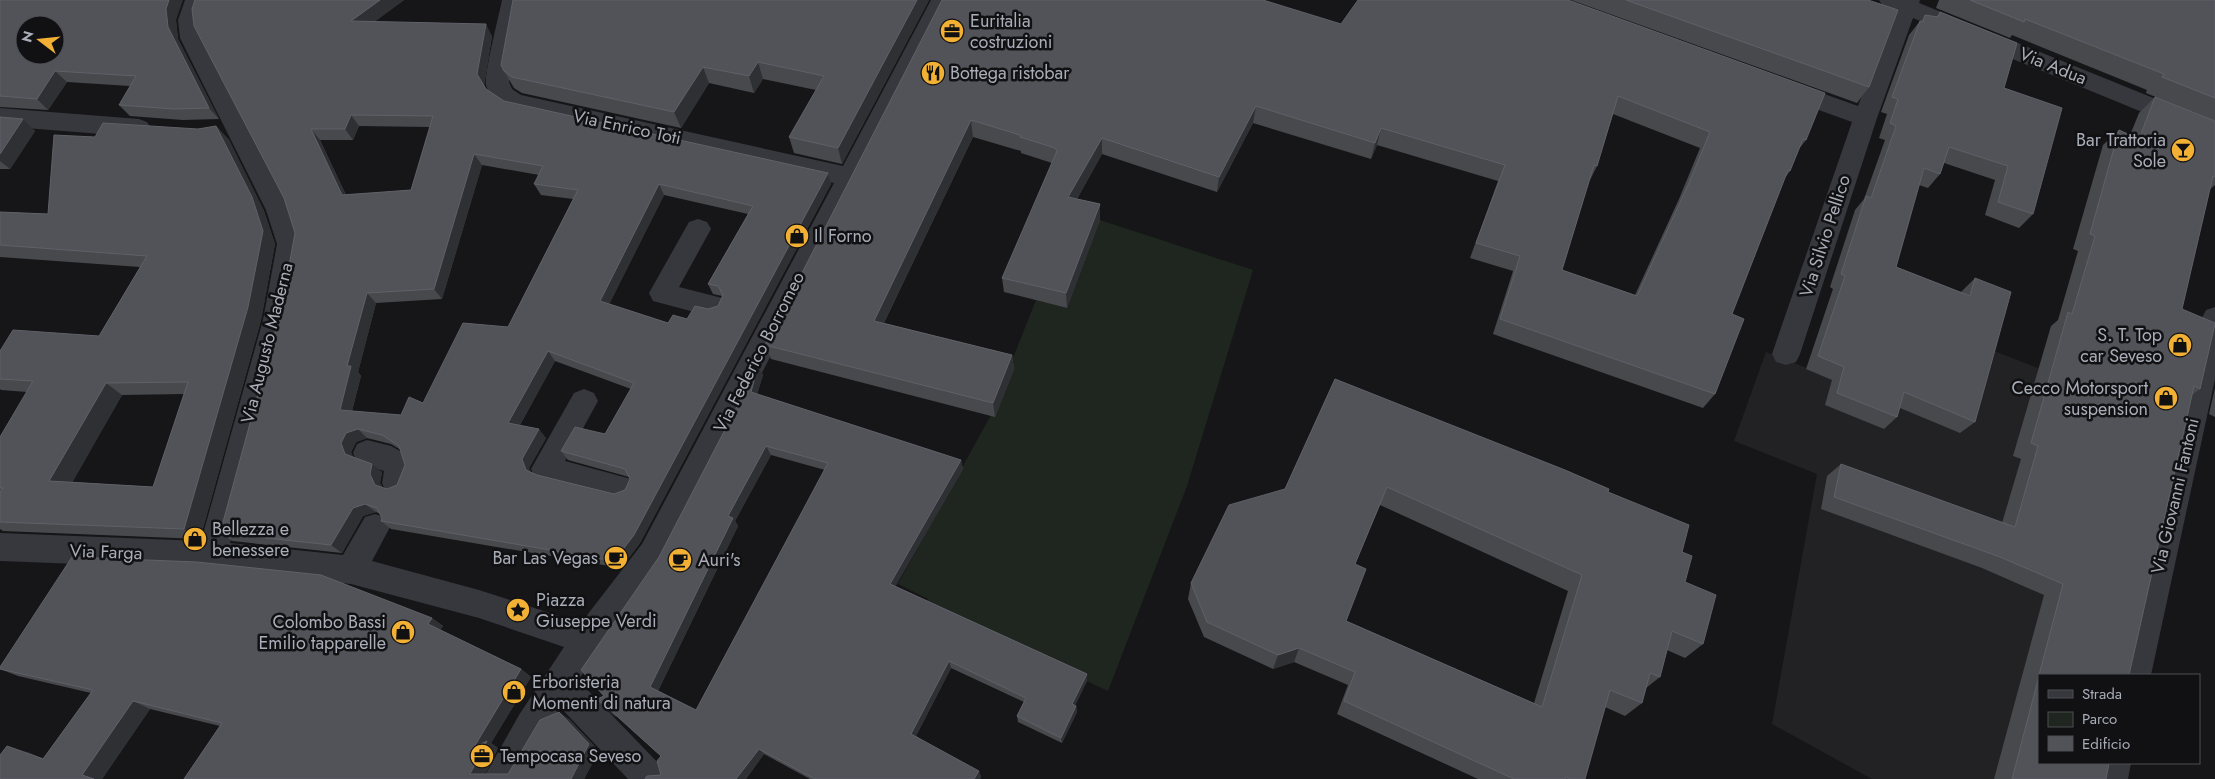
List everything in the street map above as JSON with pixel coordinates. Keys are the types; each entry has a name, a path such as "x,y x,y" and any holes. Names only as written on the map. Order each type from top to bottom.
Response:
{"street":[{"name":"Via Augusto Maderna","path":"196,0 189,20 191,38 278,210 290,244 276,320 212,555"},
{"name":"Via Enrico Toti","path":"512,0 497,82 499,91 507,99 517,103 849,177"},
{"name":"Via Federico Borromeo","path":"499,779 558,682 587,640 644,570 673,502 768,320 849,177 938,0"},
{"name":"Via Silvio Pellico","path":"1786,354 1902,2"},
{"name":"Via Adua","path":"1902,2 2215,133"},
{"path":"1762,81 1865,118"},
{"path":"0,117 164,130"},
{"path":"211,132 237,128"},
{"path":"698,229 662,293 713,306"},
{"name":"Via Giovanni Fantoni","path":"2135,674 2215,318"},
{"path":"584,401 545,469 621,488"},
{"path":"367,453 391,459 397,464 399,473 396,483"},
{"path":"352,570 374,527"},
{"name":"Via Farga","path":"0,547 212,555"},
{"path":"212,555 352,570 479,604 587,640"},
{"path":"558,682 650,779"},
{"path":"2112,779 2115,764"}],"shaded area":[{"path":"1833,289 2165,417 2038,674 2038,764 2086,779 1872,779 1772,724 1817,474 1734,441 1766,352 1807,368"}],"green space":[{"path":"1100,220 1253,270 1187,486 1108,691 925,606 928,599 898,584 991,415 995,416 1009,368 1036,300 1067,308"}],"building":[{"path":"0,0 169,0 166,9 168,27 209,108 173,109 119,105 136,76 55,71 37,99 0,96"},
{"path":"195,0 380,0 351,21 486,24 477,74 486,89 504,101 828,173 634,535 614,561 381,521 382,518 377,508 365,504 353,508 331,545 220,533 281,310 295,233 284,198 194,26 192,9","holes":["351,115 433,116 411,190 342,195 311,129 345,129","474,154 543,166 534,184 578,190 508,327 463,323 423,403 409,397 401,415 340,410 351,366 347,366 367,293 434,289","659,184 753,206 708,284 718,286 723,295 718,306 708,309 695,306 687,319 673,315 668,323 600,301","548,351 634,383 605,434 575,427 561,451 625,469 630,479 625,490 614,494 537,475 526,470 522,459 539,429 508,423","358,429 382,435 399,446 405,465 397,485 387,489 375,485 370,474 372,464 345,454 341,443 346,433"]},
{"path":"513,0 917,0 838,148 789,137 824,76 758,62 749,76 703,67 674,112 512,77 504,71 501,65"},
{"path":"942,0 1263,0 1341,24 1358,0 1568,0 1825,93 1806,140 1803,139 1790,171 1788,170 1732,314 1744,319 1715,394 1500,319 1520,256 1476,243 1505,165 1381,128 1375,143 1256,106 1219,177 1102,138 1068,197 1100,204 1066,293 1002,278 1057,151 1055,148 1020,137 1020,135 971,120 874,321 1012,355 993,403 765,345","holes":["1618,96 1710,132 1689,183 1637,296 1562,270 1594,165 1597,166"]},
{"path":"1626,0 1868,0 1898,10 1869,87"},
{"path":"1970,0 2215,0 2215,98 2162,77 2164,74 2025,19 2024,22"},
{"path":"1940,12 2017,43 2004,88 2062,108 2033,214 1998,202 2008,166 1949,147 1940,174 1924,168 1896,267 1970,296 1975,278 2011,292 1975,422 1904,392 1897,417 1837,393 1844,367 1818,356 1845,276 1841,274 1866,196 1871,198 1896,126 1890,123 1898,99 1892,97 1920,21 1923,22 1925,15 1938,17"},
{"path":"2155,97 2215,121 2215,177 2213,176 2182,309 2215,324 2200,389 2194,386 2129,674 2039,674 2063,584 2000,557 1834,497 1841,464 2015,527 2038,446 2031,443 2068,312 2072,314 2095,236 2090,234 2119,130 2139,139"},
{"path":"0,117 23,119 0,154"},
{"path":"103,123 198,129 216,126 252,197 263,231 248,307 184,529 0,522 0,493 3,488 0,488 0,437 33,381 0,379 0,351 13,330 99,336 147,256 0,245 0,212 48,214 54,135 95,137","holes":["188,382 153,487 49,481 106,383"]},
{"path":"758,366 751,392 961,460 890,584 1087,674 1072,704 1076,706 1061,738 1017,716 1026,698 949,661 911,734 979,771 974,779 815,779 759,749 736,779 645,779 647,776 661,775 657,761 661,756 609,709 608,711 597,699 604,696 581,670 659,557","holes":["766,446 828,463 696,710 650,687 733,518 728,516"]},
{"path":"1335,379 1565,470 1609,489 1608,492 1689,525 1682,552 1692,556 1685,582 1716,595 1703,644 1672,631 1660,677 1650,673 1642,703 1610,690 1585,779 1570,779 1566,777 1565,779 1514,779 1344,701 1355,672 1299,648 1278,655 1207,622 1191,583 1229,505 1285,489","holes":["1387,487 1582,575 1542,707 1346,621 1366,569 1355,564"]},
{"path":"72,557 197,562 321,575 432,618 428,624 521,669 474,747 487,741 470,774 508,774 540,720 559,712 589,744 571,779 184,779 222,723 133,701 82,775 94,779 0,779 0,755 7,746 43,759 93,690 0,669"},
{"path":"2038,680 2038,764 2109,764 2106,779 2012,779"}],"place":[{"name":"Euritalia costruzioni","path":"952,31"},
{"name":"Bottega ristobar","path":"933,73"},
{"name":"Bar Trattoria Sole","path":"2183,150"},
{"name":"Il Forno","path":"797,236"},
{"name":"S. T. Top car Seveso","path":"2180,345"},
{"name":"Cecco Motorsport suspension","path":"2166,398"},
{"name":"Bellezza e benessere","path":"195,539"},
{"name":"Bar Las Vegas","path":"616,558"},
{"name":"Auri's","path":"680,560"},
{"name":"Piazza Giuseppe Verdi","path":"518,610"},
{"name":"Colombo Bassi Emilio tapparelle","path":"403,632"},
{"name":"Erboristeria Momenti di natura","path":"514,692"},
{"name":"Tempocasa Seveso","path":"482,756"}]}
